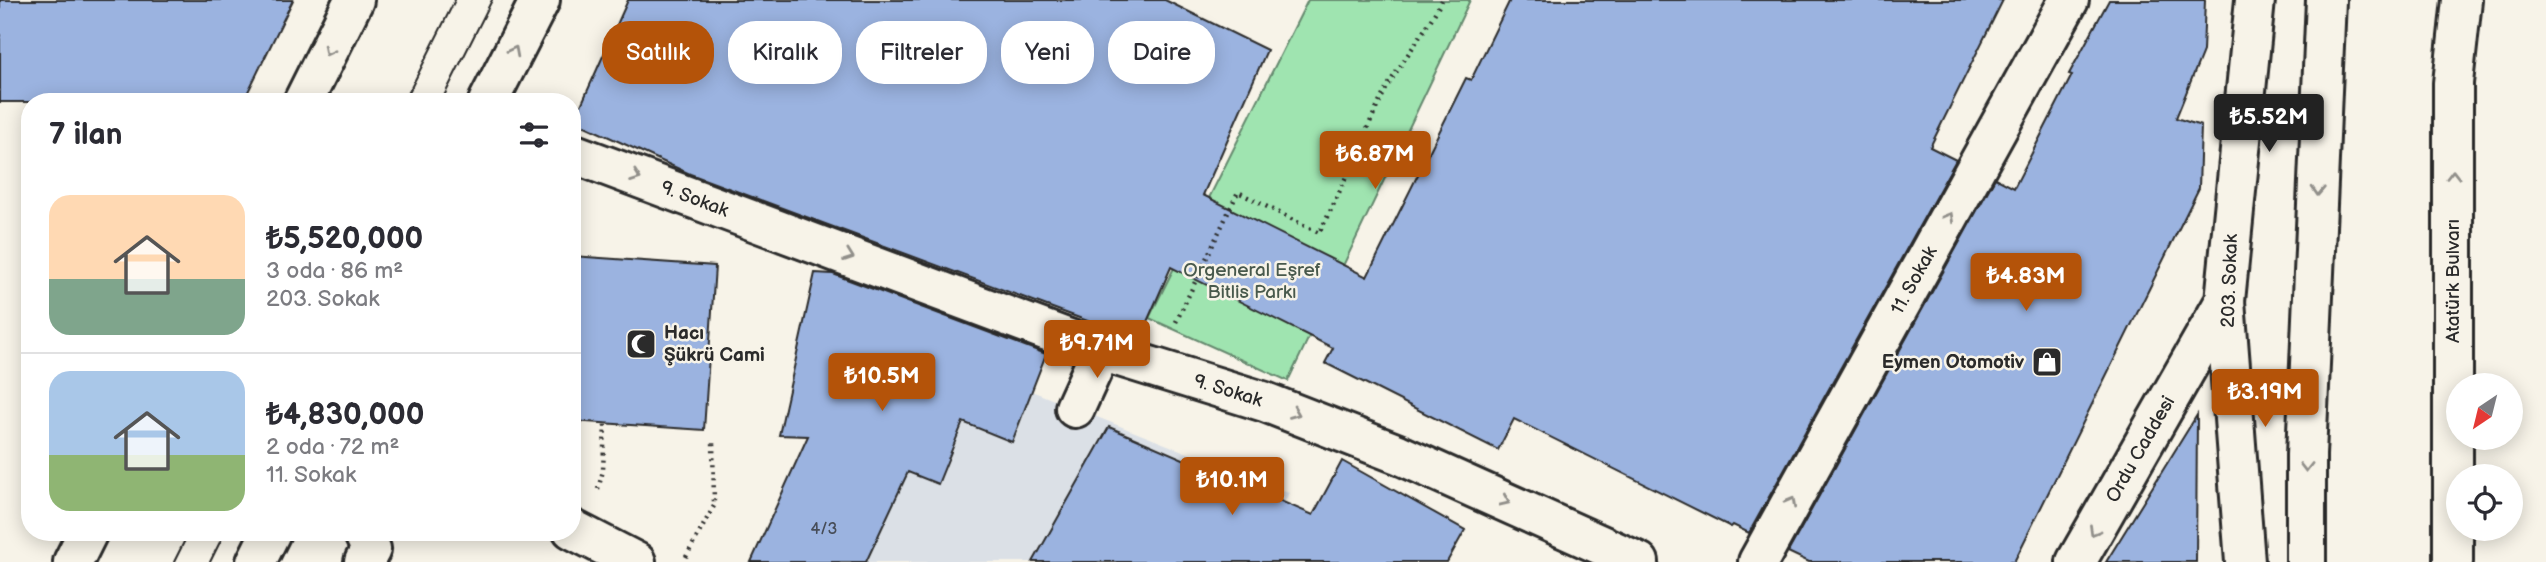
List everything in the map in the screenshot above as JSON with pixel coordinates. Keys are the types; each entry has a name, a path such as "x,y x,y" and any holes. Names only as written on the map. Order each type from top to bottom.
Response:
{"main road":[{"path":"308,93 354,0"},
{"path":"493,93 540,0"},
{"name":"11. Sokak","path":"1759,562 2069,0"},
{"name":"203. Sokak","path":"2245,562 2225,301 2255,0"},
{"path":"2306,562 2306,455 2326,0"},
{"name":"Atatürk Bulvarı","path":"2453,562 2453,83 2462,0"},
{"name":"9. Sokak","path":"581,156 1101,351 1265,402 1398,454 1639,562"},
{"name":"Ordu Caddesi","path":"2076,562 2225,301"},
{"path":"1075,408 1101,351"},
{"path":"581,534 636,562"},
{"path":"73,562 84,541"},
{"path":"256,562 266,541"}],"path":[{"path":"1155,368 1238,192 1319,233 1386,90 1426,30 1442,0"},
{"path":"603,471 605,424"},
{"path":"684,562 714,506 713,439"}],"shaded area":[{"path":"928,350 1289,493 1254,562 751,562"}],"green space":[{"name":"Orgeneral Eşref Bitlis Parkı","path":"1308,0 1470,0 1288,381 1149,318"}],"building":[{"path":"0,0 293,0 247,93 21,93 21,102 0,102"},
{"path":"628,0 1165,0 1208,21 1108,21 1108,84 1215,84 1215,25 1267,50 1203,195 1367,277 1466,78 1471,80 1510,0 2003,0 1930,147 1956,160 1749,533 1733,525 1731,527 1514,419 1498,450 1325,363 1333,348 1171,267 1139,340 690,174 581,124 581,105 602,58 602,84 714,84 714,21 619,21"},
{"path":"2109,0 2205,0 2203,51 2176,118 2201,126 2199,188 2014,562 1809,562 1788,552 1995,178 2014,188 2072,75 2069,74"},
{"name":"Hacı Şükrü Cami","path":"581,257 715,266 704,430 581,422"},
{"path":"815,273 833,274 1046,354 1012,442 963,422 938,484 908,472 866,562 751,562 808,436 779,435"},
{"path":"2197,415 2196,562 2106,562"},
{"path":"1109,427 1313,515 1342,461 1465,530 1447,562 1033,562"}],"tram line":[{"path":"408,93 455,0"},
{"path":"446,93 492,0"},
{"path":"174,562 184,541"},
{"path":"210,562 220,541"}],"place":[{"name":"Hacı Şükrü Cami","path":"641,344"},
{"name":"Eymen Otomotiv","path":"2047,362"}]}
